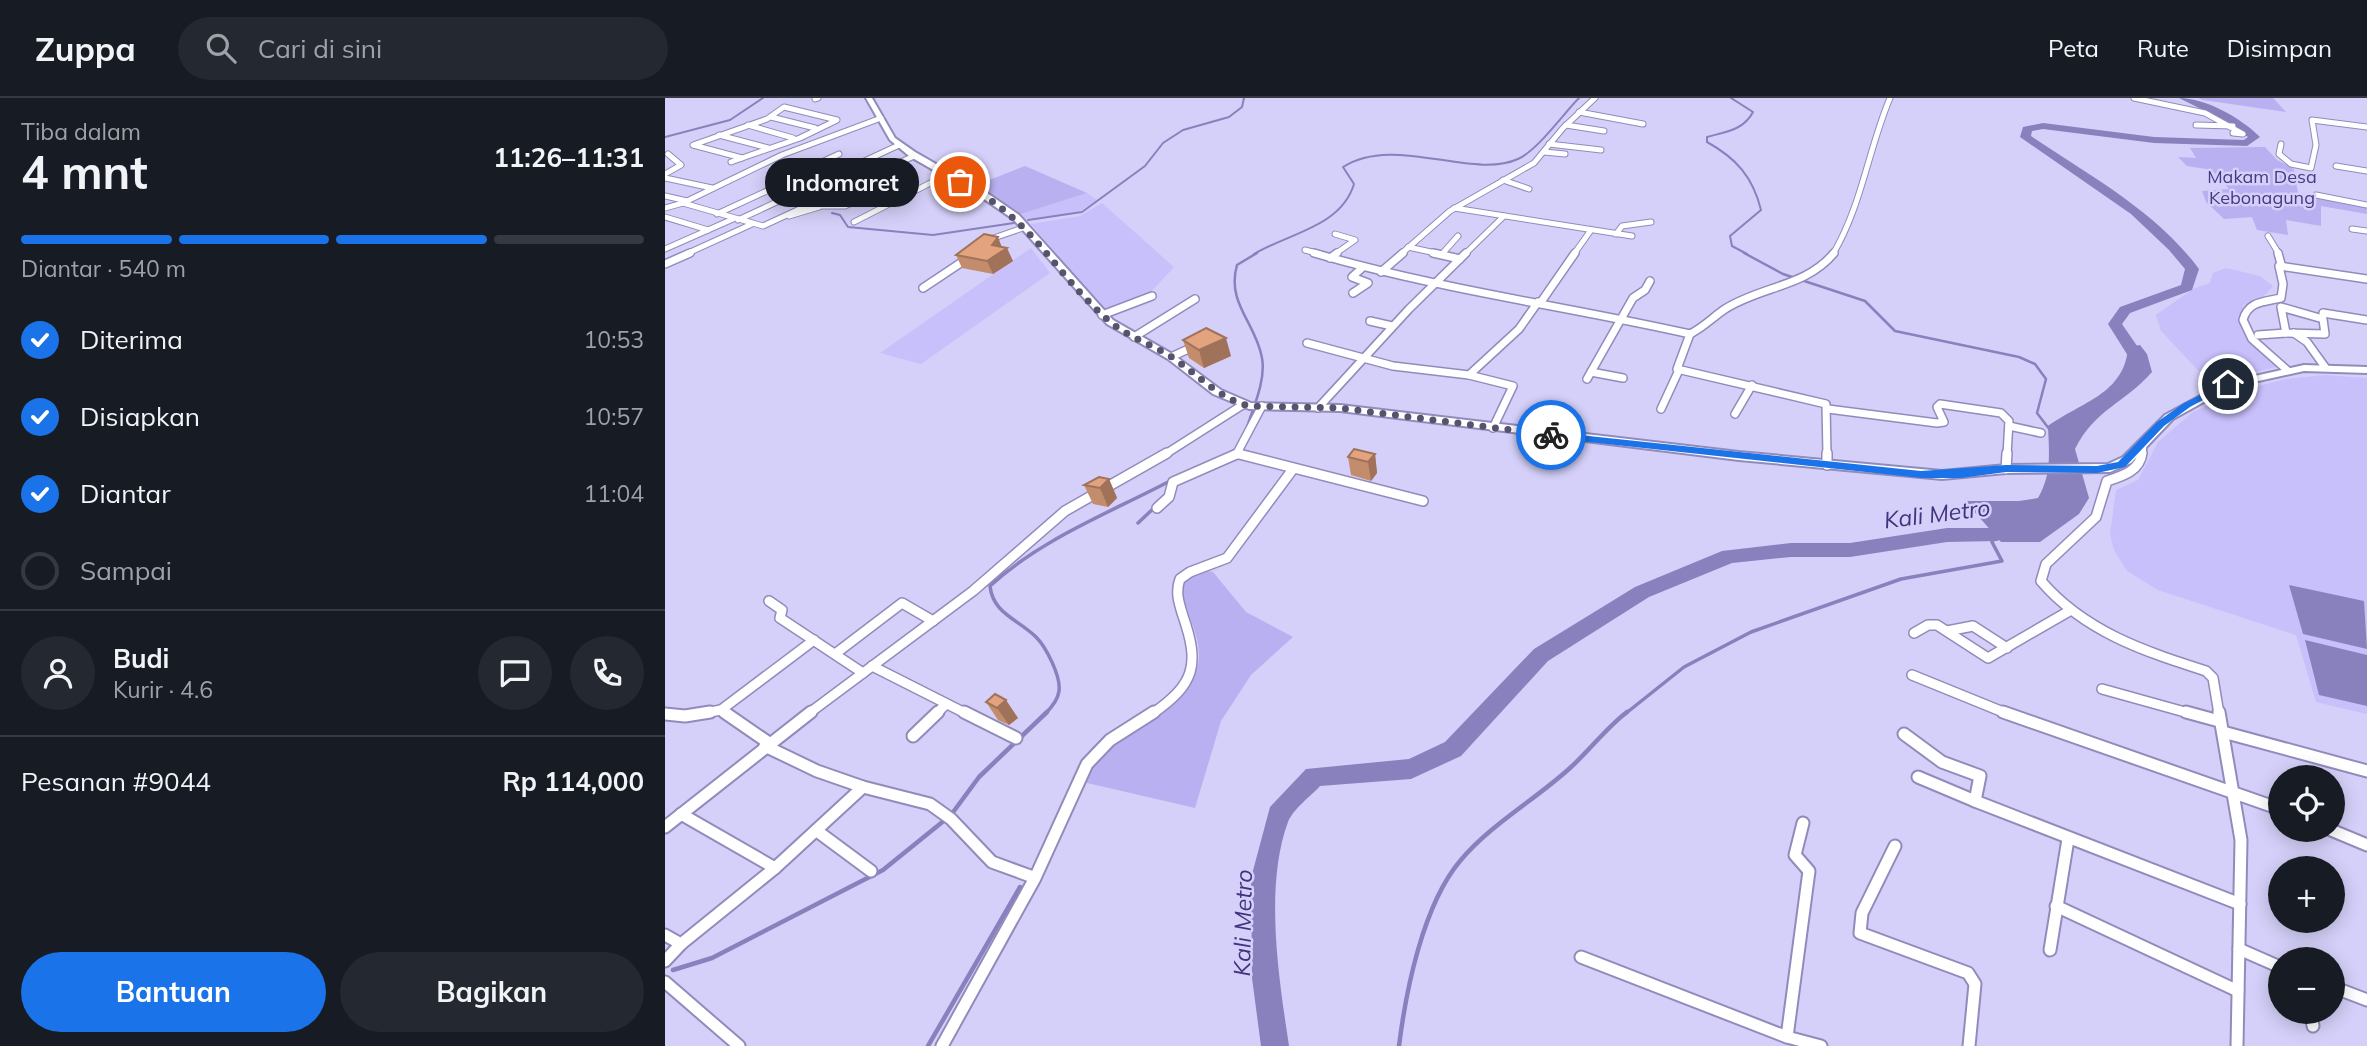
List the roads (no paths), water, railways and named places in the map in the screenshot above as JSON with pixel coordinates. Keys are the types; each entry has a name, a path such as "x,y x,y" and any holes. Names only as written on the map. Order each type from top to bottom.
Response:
{"main road":[{"path":"869,98 889,135 899,145 1002,207 1026,227 1102,315 1134,337 1171,357 1217,392 1253,406 1318,408 1827,465 1942,475 2006,469 2097,470 2121,464 2160,424 2207,394 2240,381 2287,370 2325,367 2367,370"}],"street":[{"path":"1381,272 1454,208 1524,170 1595,98"},
{"path":"1827,465 1828,409 1823,403 1675,368 1690,334 1714,321 1725,309 1810,275 1833,255 1850,226 1863,189 1874,136 1890,98"},
{"path":"2134,98 2195,108 2243,134 2234,134"},
{"path":"2171,104 2183,103"},
{"path":"731,162 742,158 768,148 777,145 837,120 788,107 771,117 693,146 742,158"},
{"path":"1579,112 1643,124"},
{"path":"771,117 817,128"},
{"path":"665,208 685,202 795,149 881,118"},
{"path":"2281,144 2279,154 2288,162 2313,167 2316,145 2312,120 2367,127"},
{"path":"748,125 793,138"},
{"path":"1566,125 1604,131"},
{"path":"2196,125 2234,127"},
{"path":"719,135 768,148"},
{"path":"1549,144 1601,150"},
{"path":"777,145 795,149"},
{"path":"665,249 899,145"},
{"path":"1544,152 1565,155"},
{"path":"665,176 681,165 668,154"},
{"path":"717,214 810,171 812,166 839,154"},
{"path":"665,195 717,214 763,226 913,155"},
{"path":"806,206 845,206 909,175 891,165"},
{"path":"2336,166 2367,171"},
{"path":"810,171 854,182"},
{"path":"854,222 946,174"},
{"path":"665,176 712,188"},
{"path":"1503,180 1529,189"},
{"path":"2316,195 2367,205"},
{"path":"784,216 797,216 820,207"},
{"path":"1454,208 1632,236"},
{"path":"1318,408 1392,326 1504,216"},
{"path":"665,217 708,230"},
{"path":"1616,234 1622,226 1651,222"},
{"path":"665,264 753,225"},
{"path":"923,288 1000,234 1026,227"},
{"path":"2352,229 2367,231"},
{"path":"1469,375 1518,329 1591,230"},
{"path":"1331,258 1355,240 1335,234"},
{"path":"1442,254 1458,236"},
{"path":"2268,236 2281,257 2278,268 2283,284 2281,298 2257,302 2244,313 2243,319 2250,337 2287,370"},
{"path":"1408,247 1460,259"},
{"path":"1305,250 1362,268 1433,284 1622,318 1690,334"},
{"path":"2281,264 2367,279"},
{"path":"1353,293 1368,283 1352,277 1362,268"},
{"path":"1623,379 1589,376 1633,298 1645,290 1650,281"},
{"path":"1102,315 1152,296"},
{"path":"1134,337 1195,299"},
{"path":"2258,335 2290,333 2325,334 2323,319 2281,307 2290,333 2307,342 2325,367"},
{"path":"2323,313 2367,320"},
{"path":"1370,321 1392,326"},
{"path":"2306,333 2307,342"},
{"path":"1171,357 1202,342"},
{"path":"1307,343 1393,366 1469,375 1513,386 1493,428"},
{"path":"1661,409 1679,370"},
{"path":"1735,414 1752,385"},
{"path":"1828,409 1941,424 1944,422 1937,407 1943,404 2001,413 2007,417 2009,426 2006,469"},
{"path":"1239,454 1253,406"},
{"path":"665,827 767,744 973,591 1065,511 1253,406"},
{"path":"2009,426 2041,433"},
{"path":"2143,443 2141,461 2129,473 2107,481 2096,517 2046,564 2041,581 2071,610 2115,640 2210,674 2215,685 2241,840 2237,1046"},
{"path":"1157,508 1168,497 1173,482 1239,454 1423,501"},
{"path":"942,1046 1021,910 1033,877 1052,843 1088,762 1127,726 1162,705 1188,681 1195,657 1177,585 1186,574 1218,565 1227,558 1293,469"},
{"path":"769,601 783,611 779,618 835,654 1016,738"},
{"path":"835,654 902,603 933,621"},
{"path":"1914,633 1933,625 1947,631 1983,657 1993,657 2071,610"},
{"path":"1947,631 1964,624 1972,624 2007,648"},
{"path":"666,715 699,715 721,710 814,640"},
{"path":"1912,676 1963,698 2268,804"},
{"path":"2102,689 2367,771"},
{"path":"912,736 946,704"},
{"path":"721,710 767,744 817,771 863,787 930,804 949,818 992,862 1033,877"},
{"path":"1903,734 1934,758 1980,776 1975,802"},
{"path":"1918,777 2068,839 2240,904"},
{"path":"665,961 681,944 775,868 863,787"},
{"path":"681,814 775,868"},
{"path":"1793,1041 1809,871 1795,855 1803,822"},
{"path":"817,831 871,871"},
{"path":"2345,836 2367,845"},
{"path":"2050,950 2068,839"},
{"path":"1895,846 1862,913 1860,933 1968,972 1975,984 1969,1046"},
{"path":"2056,905 2238,990"},
{"path":"665,935 681,944"},
{"path":"2239,949 2268,962"},
{"path":"1581,957 1793,1041 1821,1046"},
{"path":"665,982 739,1046"},
{"path":"2345,992 2367,1000"}],"waterway":[{"path":"665,137 730,120 763,98"},
{"path":"1028,220 1082,212 1145,166 1163,143 1183,130 1229,117 1242,107 1244,98"},
{"path":"1254,254 1326,220 1338,210 1354,184 1343,167 1363,158 1385,155 1478,164 1499,164 1518,159 1542,140 1579,98"},
{"path":"1731,98 1753,112 1739,127 1707,137 1707,142 1735,162 1748,178 1758,198 1761,210 1730,236 1732,246 1747,254"},
{"name":"Kali Metro","path":"2138,371 2138,359 2115,324 2125,310 2187,287 2192,269 2174,247 2135,211 2025,137 2027,129 2043,126 2154,140 2247,143 2255,137 2229,119 2184,98"},
{"path":"832,213 840,215 848,227 933,235 1014,223"},
{"path":"1247,427 1259,393 1263,366 1259,346 1238,302 1235,278 1237,265 1257,253"},
{"path":"1744,253 1783,274 1865,301 1895,331 2019,357 2035,364 2046,379 2037,413 2050,430"},
{"path":"1045,714 1059,691 1052,662 1036,637 1001,610 990,586 1010,569 1053,541 1170,481"},
{"path":"1138,523 1155,507"},
{"name":"Kali Metro","path":"1275,1046 1265,978 1264,878 1278,815 1314,776 1411,769 1453,749 1541,655 1642,592 1729,556 1791,550 1850,550 1947,535 1997,534 2017,526"},
{"path":"1625,714 1684,667 1751,632 1901,579 2002,561 1992,542 1997,534"},
{"path":"1399,1046 1418,949 1426,924 1447,879 1485,835 1570,768 1627,712"},
{"path":"673,970 712,958 883,870 951,815 979,777 1045,714"},
{"path":"928,1046 1020,887"}],"place":[{"name":"Indomaret","path":"960,182"}],"park label":[{"name":"Makam Desa Kebonagung","path":"2262,187"}]}
